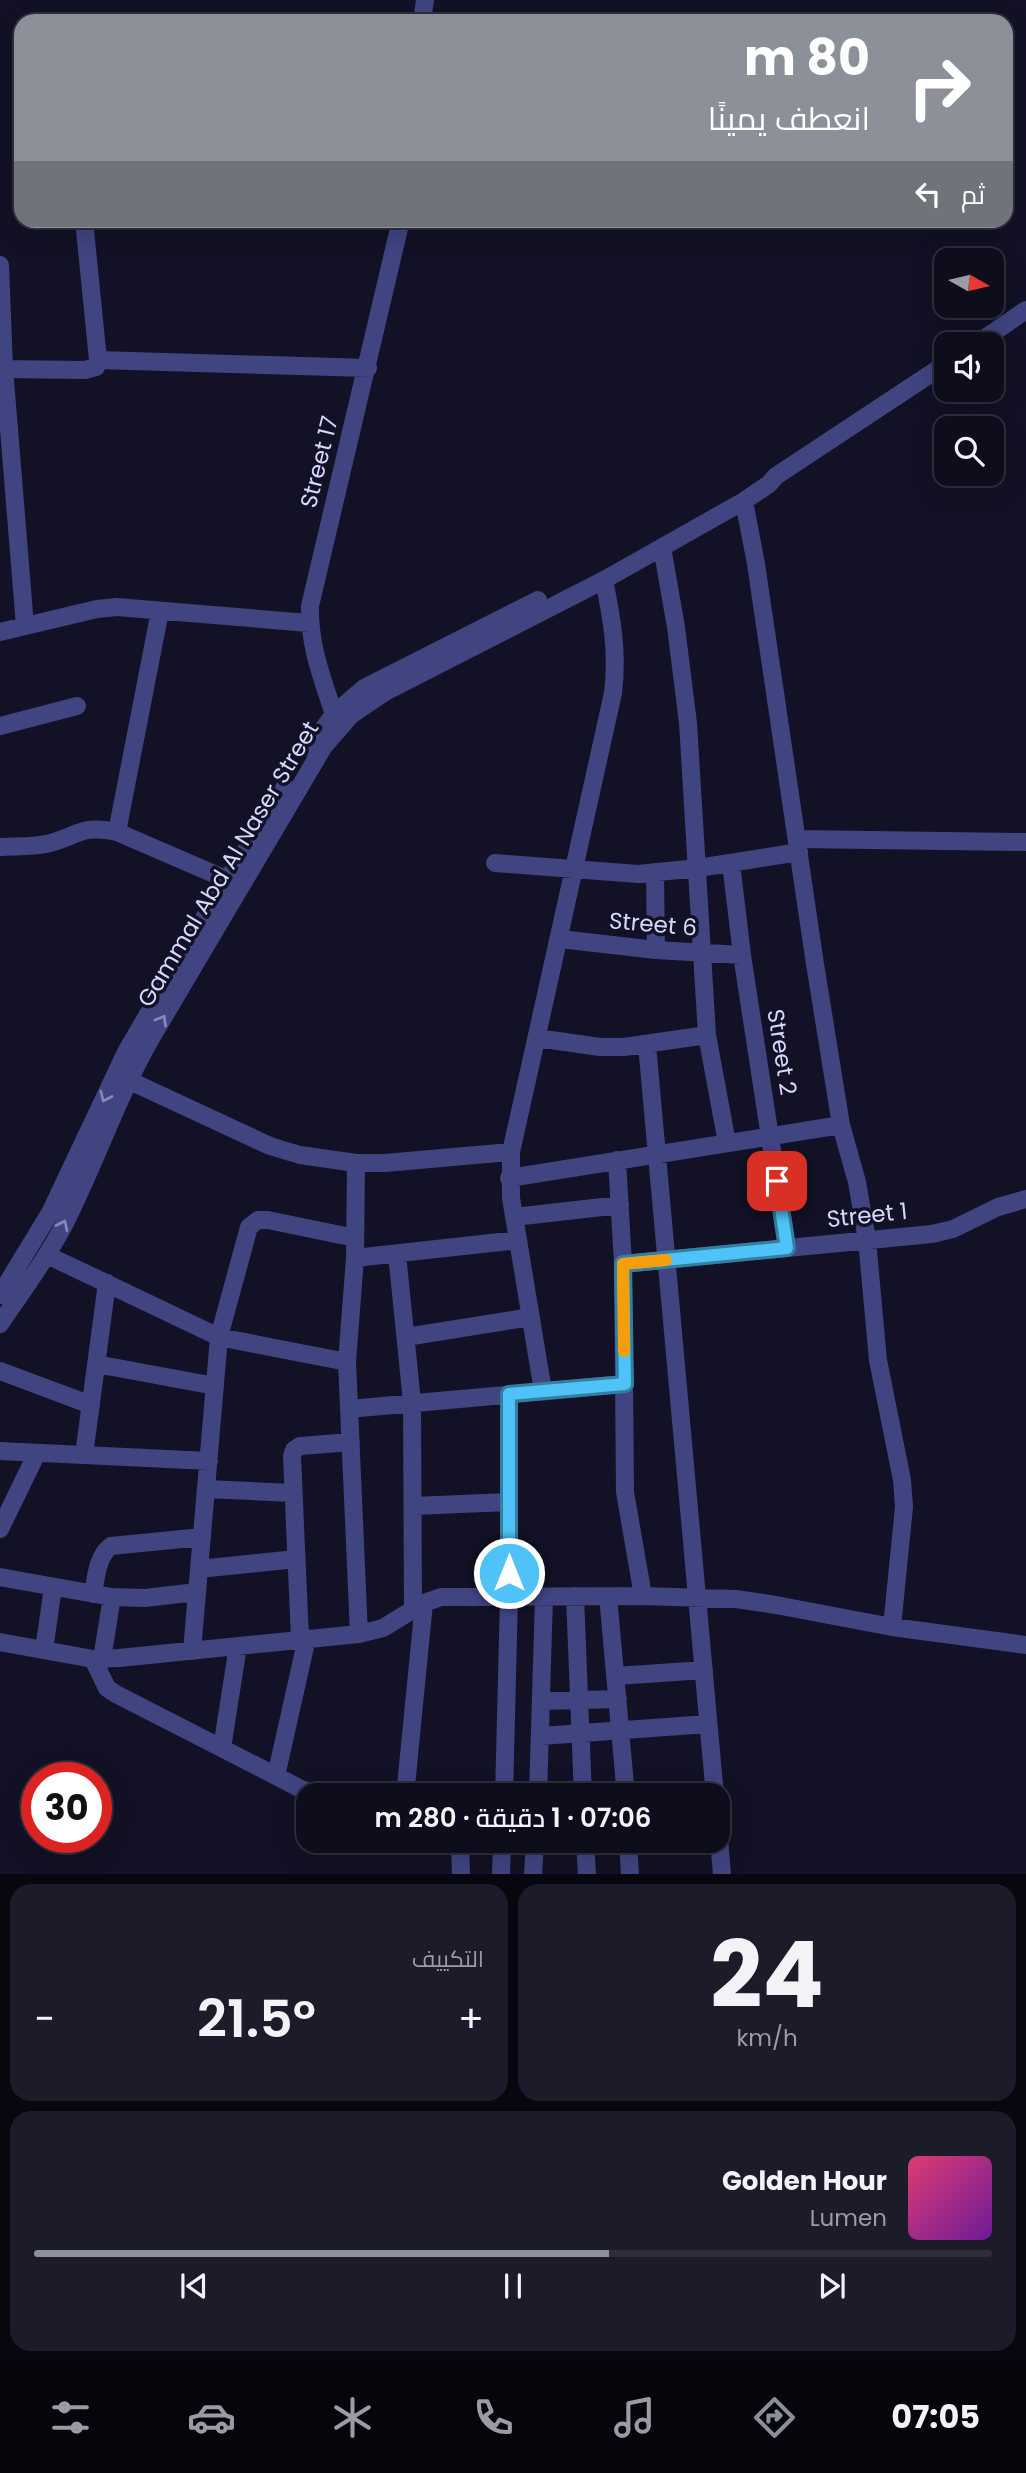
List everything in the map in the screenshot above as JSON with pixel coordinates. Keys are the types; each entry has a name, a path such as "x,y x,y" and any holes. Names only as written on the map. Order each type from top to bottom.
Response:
{"street":[{"path":"2,368 96,367 98,360 85,228"},
{"name":"Street 17","path":"334,714 315,658 309,623 313,588 368,368 399,228"},
{"path":"0,265 8,522 25,626"},
{"path":"996,332 1022,316"},
{"path":"98,360 368,368"},
{"name":"Gammal Abd Al Naser Street","path":"0,1295 41,1230 119,1066 324,746 351,716 385,692 604,580 744,501 776,476 934,372"},
{"name":"Gammal Abd Al Naser Street","path":"0,1324 47,1255 65,1222 128,1080 216,911 228,880 316,737 334,714 364,688 382,678 598,570 765,477 776,476"},
{"path":"744,501 756,564 841,1125 857,1182 867,1240 878,1360 903,1493 904,1507 891,1627"},
{"path":"662,547 683,675 698,868 700,954 707,1035 727,1143"},
{"path":"543,1391 509,1178 511,1153 614,692 614,627 604,580"},
{"path":"0,632 97,609 117,607 309,623"},
{"path":"117,832 160,611"},
{"path":"0,726 77,706"},
{"path":"0,847 43,844 89,828 117,832 228,880"},
{"path":"495,863 638,874 731,863 798,846 1026,842"},
{"name":"Street 2","path":"731,863 742,955 787,1248"},
{"path":"655,872 656,950"},
{"name":"Street 6","path":"560,939 700,954 742,955"},
{"path":"537,1038 600,1047 647,1045 707,1035"},
{"path":"647,1045 714,1783"},
{"path":"128,1080 270,1146 300,1155 356,1163 385,1163 511,1153"},
{"path":"509,1178 841,1125"},
{"path":"617,1160 623,1264 623,1461 625,1492 643,1596"},
{"path":"356,1163 355,1258 347,1362 359,1634"},
{"name":"Street 1","path":"623,1264 932,1234 953,1228 998,1207 1026,1199"},
{"path":"514,1217 620,1205"},
{"path":"192,1651 219,1338 249,1227 258,1220 268,1220 355,1238"},
{"path":"355,1258 518,1240"},
{"path":"397,1254 412,1402 413,1506 419,1607 406,1783"},
{"path":"47,1255 219,1338 347,1362"},
{"path":"84,1455 107,1283"},
{"path":"406,1337 531,1317"},
{"path":"96,1364 215,1386"},
{"path":"0,1371 91,1405"},
{"path":"349,1409 625,1384"},
{"path":"504,1783 509,1597 509,1394"},
{"path":"276,1776 304,1638 296,1559 291,1461 297,1448 351,1442"},
{"path":"0,1451 209,1461"},
{"path":"0,1529 37,1453"},
{"path":"206,1489 293,1493"},
{"path":"413,1506 509,1502"},
{"path":"93,1594 101,1558 111,1546 202,1538"},
{"path":"199,1569 296,1559"},
{"path":"0,1577 111,1597 145,1598 197,1592"},
{"path":"44,1650 53,1587"},
{"path":"575,1596 582,1783"},
{"path":"608,1596 624,1783"},
{"path":"0,1642 98,1659 359,1634 383,1628 441,1597 643,1596 767,1603 891,1627 1026,1645"},
{"path":"111,1597 98,1659 107,1688 296,1786"},
{"path":"539,1783 544,1597"},
{"path":"222,1748 238,1646"},
{"path":"615,1676 704,1670"},
{"path":"542,1701 618,1699"},
{"path":"541,1736 708,1724"},
{"path":"460,1853 461,1874"},
{"path":"501,1874 502,1853"},
{"path":"533,1874 534,1853"},
{"path":"586,1853 587,1874"},
{"path":"629,1853 630,1874"},
{"path":"720,1853 722,1874"}],"slow traffic":[{"path":"624,1351 623,1264 666,1260"}],"route":[{"path":"509,1573 509,1394 625,1384 623,1264 787,1248 777,1181"}]}
